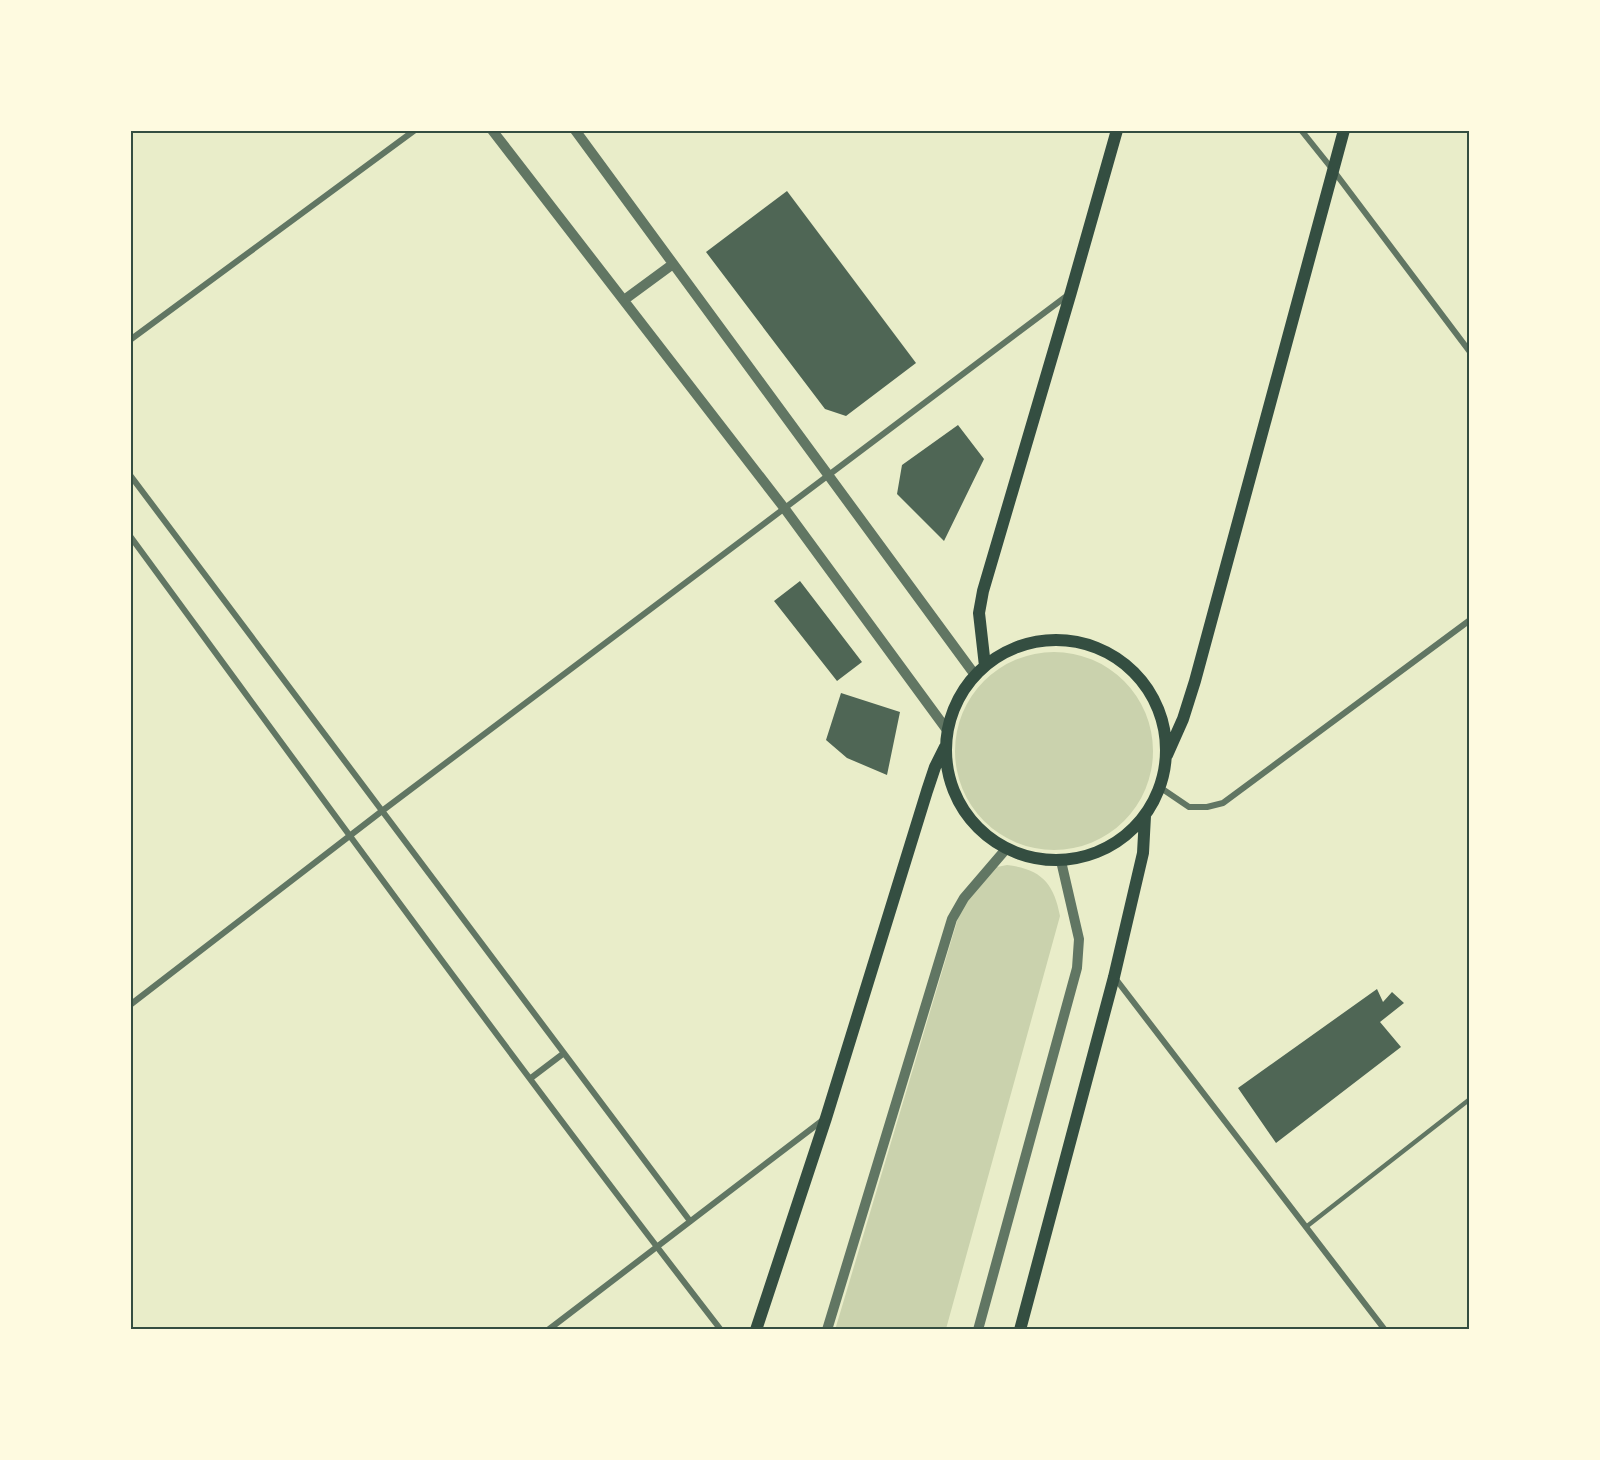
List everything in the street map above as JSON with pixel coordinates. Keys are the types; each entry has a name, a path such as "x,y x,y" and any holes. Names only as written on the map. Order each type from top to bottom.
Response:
{"main road":[{"path":"985,666 979,613 983,591 1117,130"},
{"path":"1166,756 1183,719 1195,681 1344,130"},
{"path":"756,1329 826,1118 957,700 975,675 997,657 1022,645 1050,640 1078,642 1098,648 1116,658 1146,686 1163,724 1166,756 1161,788 1145,816 1123,838 1104,850 1083,858 1061,861 1037,859 1006,849 972,822 960,804 951,783 946,762 947,737"},
{"path":"1020,1329 1114,977 1143,853 1145,816"}],"street":[{"path":"130,340 415,130"},
{"path":"492,130 785,509 947,737"},
{"path":"575,130 975,675"},
{"path":"1301,130 1470,352"},
{"path":"624,300 673,264"},
{"path":"130,1005 350,835 1071,292"},
{"path":"130,475 690,1221"},
{"path":"130,536 531,1078 722,1329"},
{"path":"1161,788 1189,807 1207,807 1223,803 1470,620"},
{"path":"827,1329 952,919 964,898 1006,849"},
{"path":"978,1329 1077,968 1079,939 1061,861"},
{"path":"1114,977 1385,1329"},
{"path":"531,1078 564,1053"},
{"path":"548,1329 826,1118"}],"lane":[{"path":"1306,1227 1470,1099"}],"green space":[{"path":"1044,652 1064,652 1092,659 1117,674 1131,688 1146,713 1153,741 1153,761 1146,789 1131,814 1117,828 1083,846 1064,850 1044,850 1016,843 991,828 977,814 959,780 955,761 955,741 962,713 977,688 991,674 1025,656"},
{"path":"1007,865 1029,870 1044,880 1054,895 1060,916 946,1329 835,1330 967,888 992,868"}],"building":[{"path":"787,191 916,363 846,416 825,409 706,252"},
{"path":"958,425 984,459 944,541 897,494 902,465"},
{"path":"800,581 862,662 837,681 774,601"},
{"path":"841,693 900,712 887,775 847,758 826,740"},
{"path":"1377,989 1383,1002 1392,992 1404,1003 1380,1022 1401,1047 1276,1143 1238,1088"}]}
